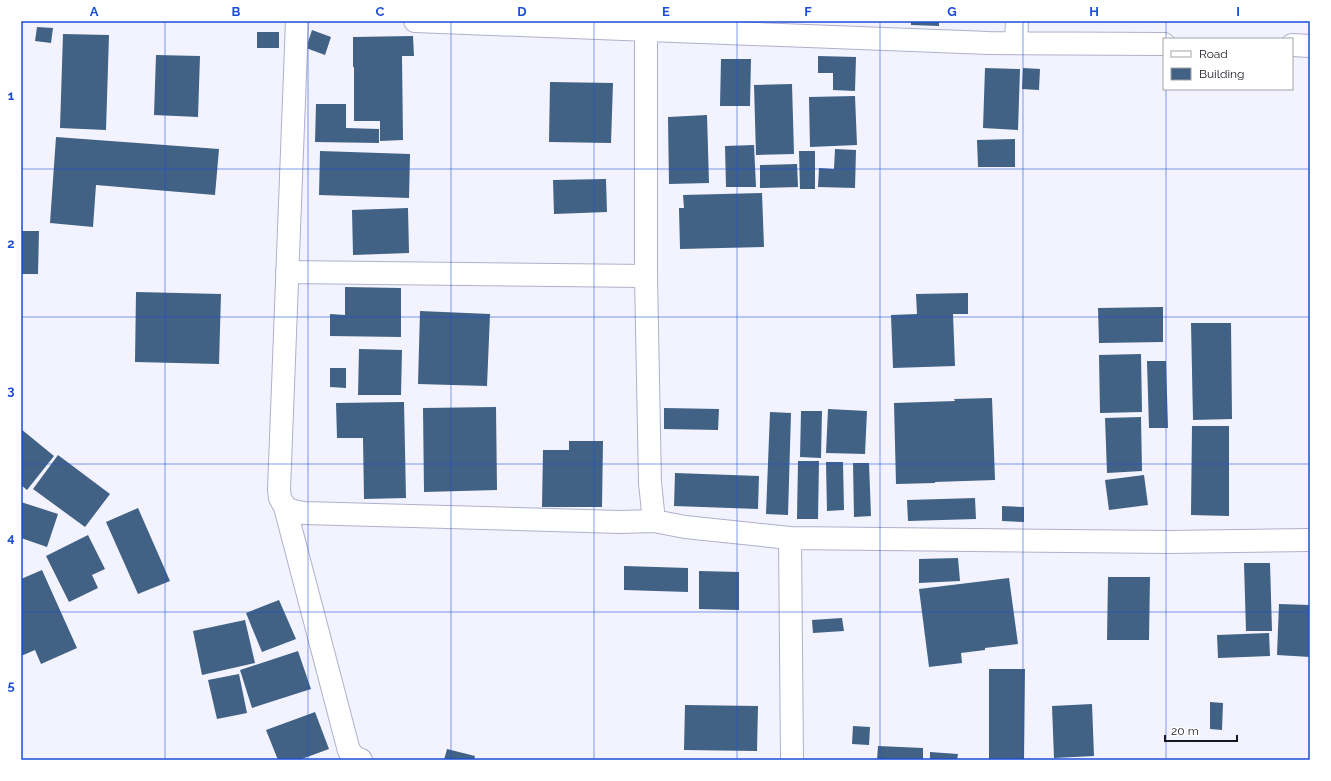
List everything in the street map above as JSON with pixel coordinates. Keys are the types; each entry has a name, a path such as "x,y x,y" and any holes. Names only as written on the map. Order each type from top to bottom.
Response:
{"street":[{"path":"297,21 279,490 349,751 356,758 362,760"},
{"path":"415,21 1016,43 1163,44"},
{"path":"1016,43 1017,21"},
{"path":"646,29 646,276 650,483 654,521"},
{"path":"1293,45 1310,46"},
{"path":"287,272 646,276"},
{"path":"284,507 293,511 304,513 620,522 654,521 685,527 790,538 1168,542 1310,540"},
{"path":"790,538 792,760"}],"building":[{"path":"911,21 939,21 939,26 911,25"},
{"path":"37,27 53,28 51,43 35,41"},
{"path":"312,30 331,37 325,55 306,48"},
{"path":"257,32 279,32 279,48 257,48"},
{"path":"63,34 109,35 106,130 60,128"},
{"path":"413,36 414,56 402,56 403,140 380,141 380,121 354,121 353,37"},
{"path":"156,55 200,56 198,117 154,115"},
{"path":"818,56 856,57 855,91 833,90 833,73 818,73"},
{"path":"721,59 751,59 750,106 720,106"},
{"path":"985,68 1020,69 1018,130 983,128"},
{"path":"1023,68 1040,69 1039,90 1022,89"},
{"path":"550,82 613,83 611,143 549,142"},
{"path":"792,84 794,154 756,155 754,85"},
{"path":"855,96 857,145 810,147 809,97"},
{"path":"316,104 346,104 346,128 379,129 379,143 315,142"},
{"path":"707,115 709,183 669,184 668,117"},
{"path":"56,137 219,149 215,195 96,185 93,227 50,223"},
{"path":"1015,139 1015,167 978,167 977,140"},
{"path":"754,145 756,187 726,187 725,146"},
{"path":"835,149 856,150 855,188 818,187 819,168 834,169"},
{"path":"320,151 410,154 409,198 319,195"},
{"path":"799,151 815,151 815,189 800,189"},
{"path":"797,164 798,187 760,188 760,165"},
{"path":"606,179 607,212 554,214 553,180"},
{"path":"762,193 764,247 680,249 679,208 684,208 683,195"},
{"path":"408,208 409,253 353,255 352,210"},
{"path":"21,231 39,231 38,274 21,274"},
{"path":"345,287 401,288 401,337 330,336 330,314 345,315"},
{"path":"136,292 221,294 219,364 135,362"},
{"path":"968,293 968,314 953,314 955,366 893,368 891,315 917,314 916,294"},
{"path":"1163,307 1163,342 1099,343 1098,308"},
{"path":"420,311 490,314 487,386 418,384"},
{"path":"1191,323 1231,323 1232,419 1193,420"},
{"path":"359,349 402,350 401,395 358,395"},
{"path":"1141,354 1142,412 1100,413 1099,355"},
{"path":"1147,361 1166,361 1168,428 1149,428"},
{"path":"330,368 346,368 346,388 330,387"},
{"path":"992,398 995,480 896,484 894,403"},
{"path":"404,402 406,498 364,499 363,438 337,438 336,403"},
{"path":"496,407 497,490 424,492 423,408"},
{"path":"664,408 719,409 718,430 664,429"},
{"path":"828,409 867,411 865,454 826,453"},
{"path":"801,411 822,411 821,458 800,457"},
{"path":"770,412 791,413 788,515 766,514"},
{"path":"1141,417 1142,471 1107,473 1105,418"},
{"path":"1192,426 1229,426 1229,516 1191,515"},
{"path":"21,429 54,456 27,490 21,485"},
{"path":"569,441 603,441 602,507 542,507 543,450 569,450"},
{"path":"58,455 110,494 85,527 33,489"},
{"path":"798,461 819,461 818,519 797,519"},
{"path":"826,462 843,462 844,510 827,511"},
{"path":"853,463 869,463 871,516 854,517"},
{"path":"675,473 759,476 758,509 674,506"},
{"path":"1144,475 1148,505 1109,510 1105,480"},
{"path":"975,498 976,519 908,521 907,500"},
{"path":"21,502 58,514 47,547 21,538"},
{"path":"1002,506 1024,507 1024,522 1002,521"},
{"path":"138,508 170,581 138,594 106,522"},
{"path":"88,535 105,569 92,575 98,588 69,602 46,556"},
{"path":"958,558 960,581 919,583 919,559"},
{"path":"1244,563 1270,563 1272,631 1246,631"},
{"path":"624,566 688,568 688,592 624,590"},
{"path":"42,570 77,648 41,664 35,650 21,656 21,579"},
{"path":"699,571 739,572 739,610 699,609"},
{"path":"1108,577 1150,577 1149,640 1107,640"},
{"path":"1009,578 1018,644 961,653 962,663 929,667 919,589"},
{"path":"279,600 296,639 262,652 246,613"},
{"path":"1279,604 1310,605 1310,657 1277,655"},
{"path":"842,618 844,631 813,633 812,620"},
{"path":"245,620 255,663 202,675 193,631"},
{"path":"1269,633 1270,656 1218,658 1217,635"},
{"path":"298,651 311,689 252,708 240,670"},
{"path":"989,669 1025,669 1024,760 989,760"},
{"path":"239,674 247,713 217,719 208,680"},
{"path":"1210,702 1223,703 1222,730 1210,729"},
{"path":"1092,704 1094,756 1054,758 1052,706"},
{"path":"685,705 758,706 757,751 684,750"},
{"path":"315,712 329,749 299,760 278,760 266,730"},
{"path":"853,726 870,727 869,745 852,744"},
{"path":"878,746 923,748 923,760 877,760"},
{"path":"447,749 475,756 474,760 444,760"},
{"path":"930,752 958,754 957,760 930,760"}]}
